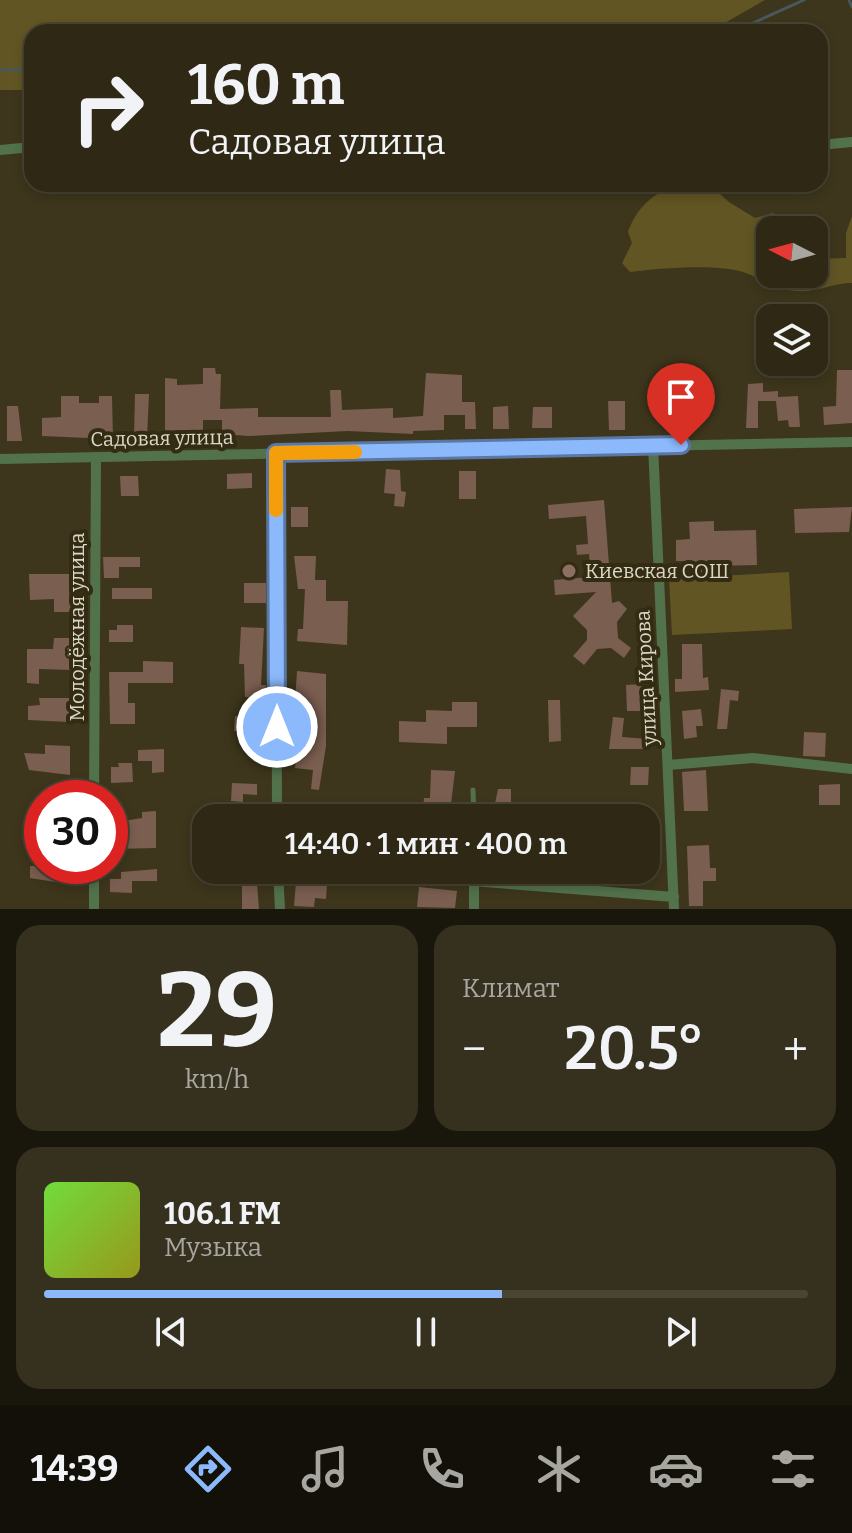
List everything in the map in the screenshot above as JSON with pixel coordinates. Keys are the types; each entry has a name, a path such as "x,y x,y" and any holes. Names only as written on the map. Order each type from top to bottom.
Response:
{"street":[{"path":"828,144 852,142"},
{"path":"0,150 24,148"},
{"name":"Садовая улица","path":"0,459 852,442"},
{"name":"улица Кирова","path":"653,445 674,909"},
{"path":"276,453 277,804"},
{"name":"Молодёжная улица","path":"94,780 96,457"},
{"path":"668,765 753,758 852,769"},
{"path":"94,884 94,909"},
{"path":"279,884 280,909"},
{"path":"474,884 474,909"},
{"path":"550,884 674,897"}],"lane":[{"path":"473,790 474,804"}],"shaded area":[{"path":"0,0 765,0 723,24 24,24 24,90 0,90"},
{"path":"662,192 718,192 756,218 756,278 735,270 705,267 630,272 622,263 632,243 628,232 646,203"},
{"path":"852,216 852,283 828,287 828,259 846,258 846,233"},
{"path":"782,288 824,288 811,291"},
{"path":"789,572 792,629 672,635 669,579"}],"building":[{"path":"203,368 215,368 216,374 221,374 220,409 258,408 258,417 331,417 330,390 341,390 342,410 393,408 393,418 423,416 426,373 462,375 462,402 475,402 476,429 465,429 465,415 444,415 444,430 413,431 413,434 348,431 249,436 222,434 222,420 203,420 203,436 165,437 165,378 177,379 177,385 203,384"},
{"path":"837,370 852,370 852,423 824,425 823,407 836,406"},
{"path":"763,383 763,392 778,391 778,397 798,396 800,427 789,427 788,420 778,421 776,401 758,401 758,428 746,428 748,384"},
{"path":"135,394 149,394 147,437 134,436"},
{"path":"681,395 694,396 693,407 710,407 709,417 693,416 692,426 680,425"},
{"path":"61,396 79,396 79,403 99,403 99,396 112,396 113,439 42,436 42,418 61,417"},
{"path":"608,401 625,401 625,430 609,430"},
{"path":"7,406 18,406 22,441 7,441"},
{"path":"508,406 509,429 493,429 493,407"},
{"path":"533,407 552,407 552,428 532,428"},
{"path":"386,469 400,470 401,491 406,492 404,507 394,506 395,494 384,493"},
{"path":"459,471 476,471 476,499 459,499"},
{"path":"252,473 252,488 227,489 227,474"},
{"path":"120,476 138,476 139,496 121,496"},
{"path":"604,500 612,603 619,601 627,609 617,622 618,638 631,648 624,658 611,648 597,649 584,665 573,656 587,640 587,630 573,616 596,592 555,595 554,580 591,577 589,554 577,555 576,545 588,544 586,516 549,519 548,505"},
{"path":"291,507 308,507 308,527 291,527"},
{"path":"852,507 849,532 795,533 794,509"},
{"path":"714,521 714,531 756,530 757,565 715,566 716,577 692,578 691,561 676,561 676,540 690,539 689,522"},
{"path":"294,556 316,556 315,580 326,580 326,601 348,601 347,645 297,641 298,629 303,629 305,589 298,589"},
{"path":"103,557 140,557 140,567 119,567 119,578 104,578"},
{"path":"29,574 72,574 72,612 54,612 54,599 30,600"},
{"path":"244,583 266,583 266,603 244,603"},
{"path":"112,588 152,588 152,599 112,599"},
{"path":"117,625 133,625 133,642 109,642 109,630 117,630"},
{"path":"241,627 264,628 261,685 266,685 265,698 245,697 244,664 239,664"},
{"path":"54,638 72,638 71,670 39,669 39,684 27,683 27,649 53,649"},
{"path":"682,644 702,644 703,678 708,677 709,690 675,692 675,679 682,679"},
{"path":"143,661 173,662 173,683 128,683 128,703 135,703 135,724 110,724 109,672 143,672"},
{"path":"297,671 326,674 326,746 319,790 311,789 313,770 295,768 299,735 293,734"},
{"path":"642,684 643,711 627,711 626,685"},
{"path":"721,689 739,691 738,701 730,700 727,729 717,729"},
{"path":"39,698 69,698 69,722 28,720 28,706 40,705"},
{"path":"548,700 560,700 561,741 549,742"},
{"path":"452,702 477,702 477,727 447,727 447,744 399,742 399,721 426,722 426,710 452,711"},
{"path":"701,709 703,726 696,726 697,737 684,739 682,711"},
{"path":"235,716 258,717 258,731 234,731"},
{"path":"613,717 624,718 622,737 648,739 647,749 609,749"},
{"path":"804,732 826,733 825,757 803,756"},
{"path":"45,745 70,746 70,775 29,770 24,753 45,754"},
{"path":"164,749 164,772 152,773 152,761 138,761 138,750"},
{"path":"118,763 132,763 133,782 111,780 111,767 119,767"},
{"path":"631,767 649,767 648,785 630,785"},
{"path":"431,770 455,771 451,804 424,804 424,798 430,798"},
{"path":"706,770 708,811 684,811 682,772"},
{"path":"232,783 257,784 257,795 243,794 243,802 231,801"},
{"path":"840,784 840,805 819,805 819,785"},
{"path":"498,789 511,789 511,804 495,804"},
{"path":"156,811 156,848 128,849 128,820 142,818 142,812"},
{"path":"709,845 710,868 716,868 716,881 703,881 703,906 689,906 687,846"},
{"path":"157,869 157,881 132,881 132,893 110,892 110,884 128,884 128,871"},
{"path":"242,884 257,884 259,909 242,909"},
{"path":"296,884 327,884 326,899 315,898 314,907 294,906"},
{"path":"419,887 457,891 455,908 417,907"}],"waterway":[{"path":"751,24 804,0"},
{"path":"849,0 852,7"},
{"path":"0,70 24,69"}],"slow traffic":[{"path":"276,510 276,453 355,452"}],"place":[{"name":"Киевская СОШ","path":"569,571"}],"route":[{"path":"277,727 276,453 681,445"}]}
